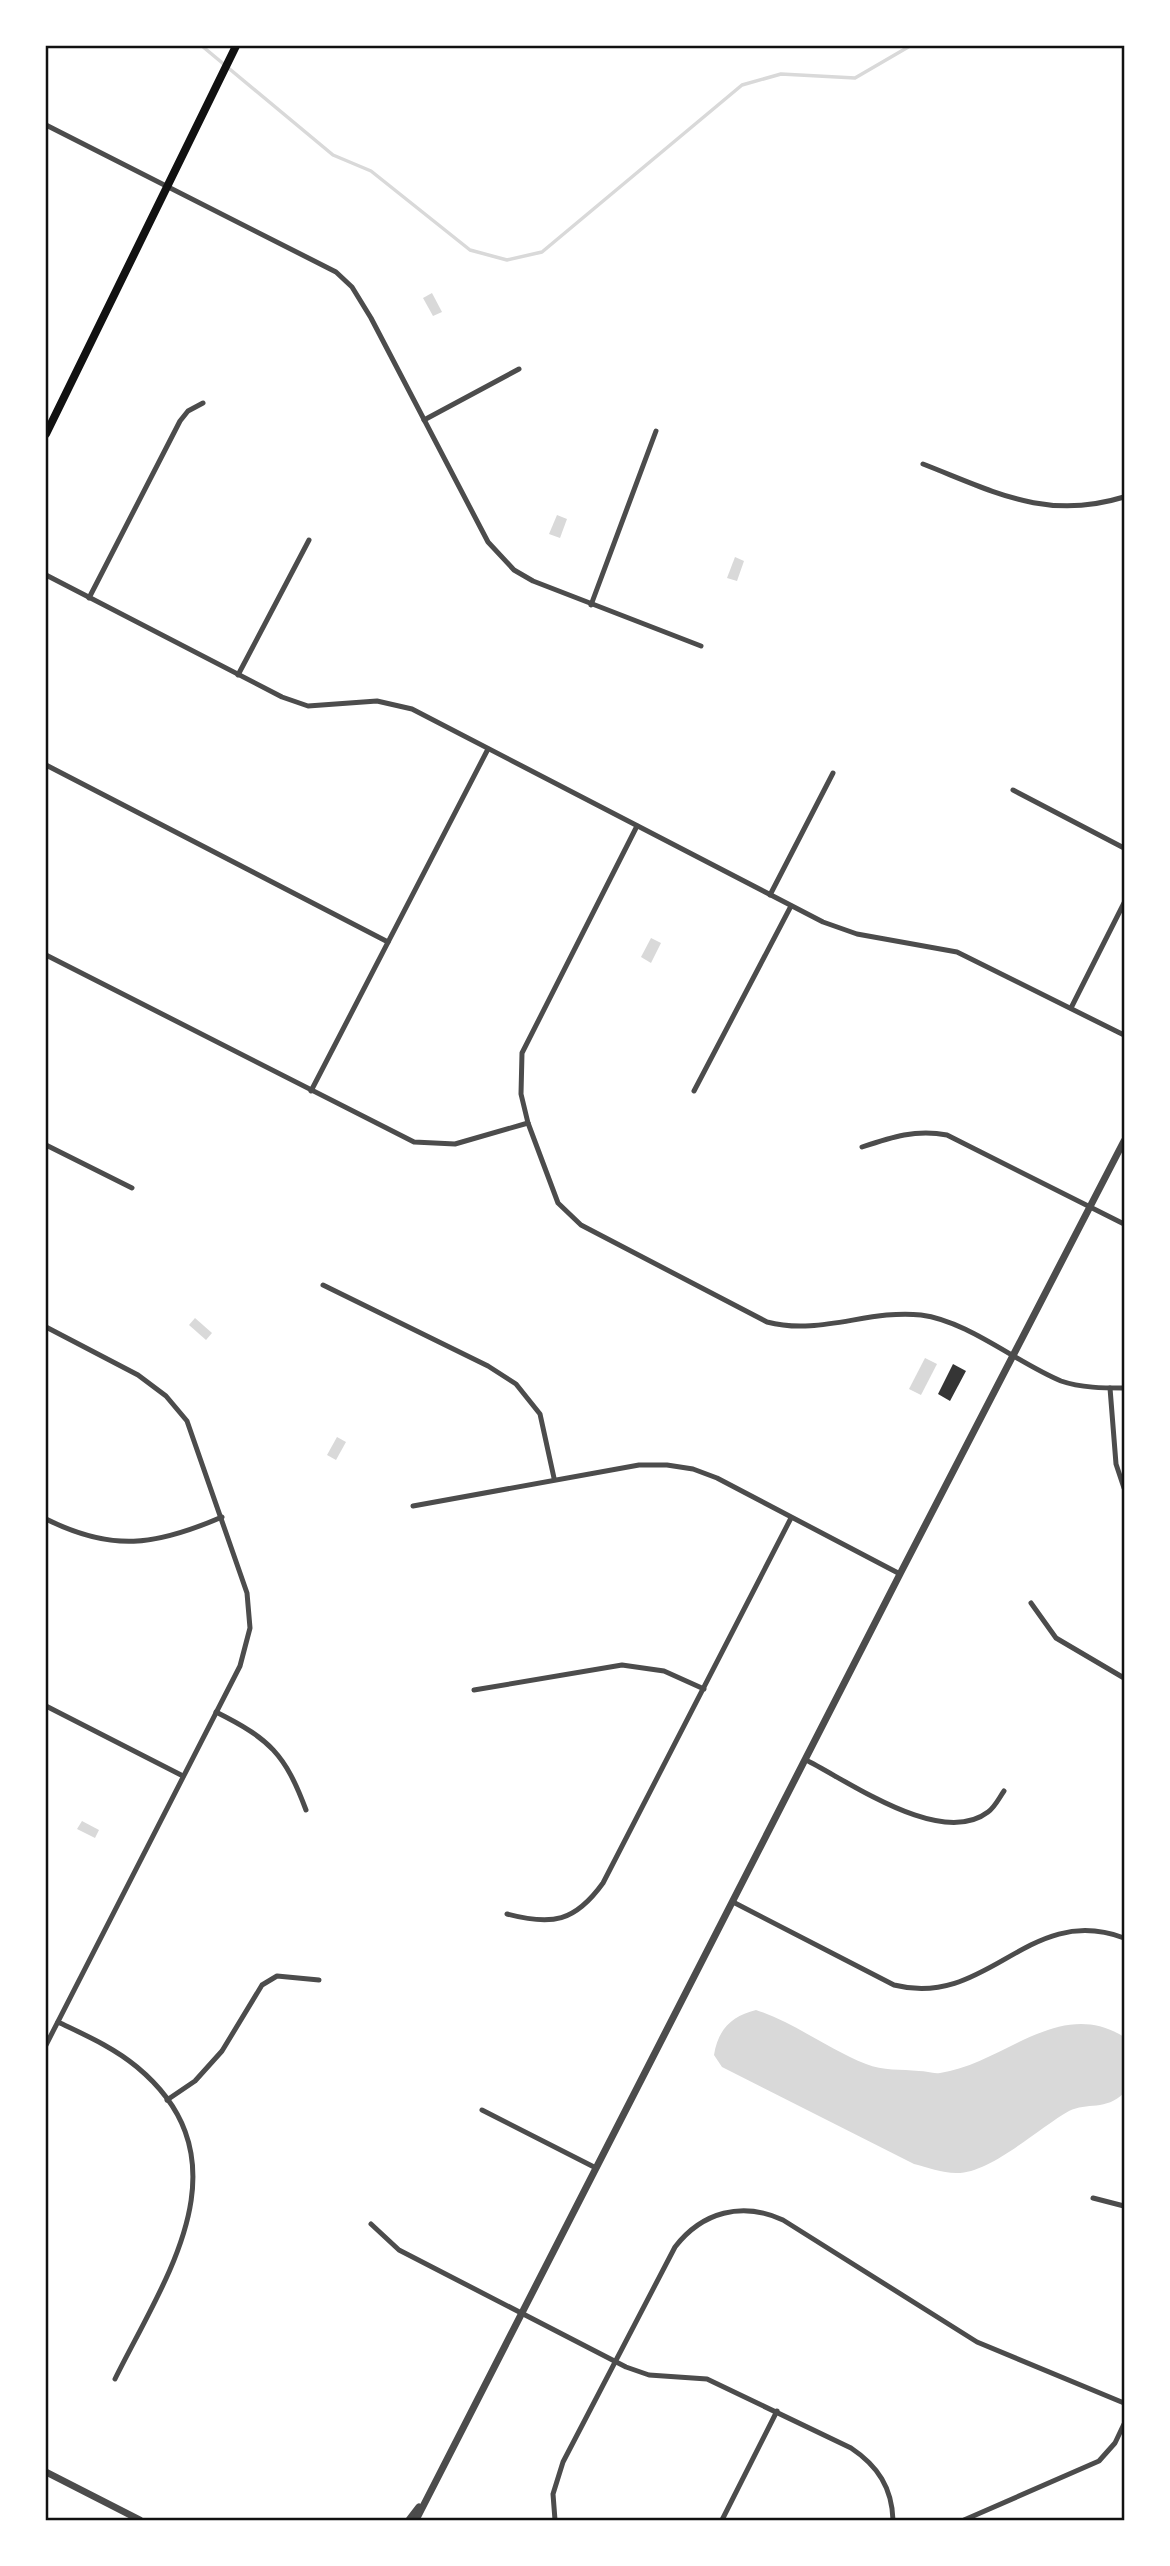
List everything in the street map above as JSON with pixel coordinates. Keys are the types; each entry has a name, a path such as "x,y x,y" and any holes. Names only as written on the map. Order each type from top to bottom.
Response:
{"main road":[{"path":"46,434 236,46"}],"street":[{"path":"46,125 323,264 352,287 488,542 499,556 533,581 701,646"},
{"path":"424,420 519,369"},
{"path":"89,598 180,421 188,411 203,403"},
{"path":"591,605 656,431"},
{"path":"923,464 1010,497 1045,506 1074,507 1125,497"},
{"path":"238,676 309,540"},
{"path":"46,575 238,676 308,706 377,701 395,703 840,929 957,952 1125,1035"},
{"path":"311,1091 488,749"},
{"path":"46,765 388,942"},
{"path":"770,895 833,773"},
{"path":"1013,790 1125,848"},
{"path":"637,826 522,1053 521,1094 528,1123 558,1203 581,1225 768,1322 809,1327 875,1317 921,1315 935,1318 1064,1382 1125,1388"},
{"path":"1071,1008 1125,903"},
{"path":"694,1091 791,906"},
{"path":"46,955 397,1135 427,1144 455,1144 528,1123"},
{"path":"862,1147 904,1133 929,1132 947,1135 1125,1224"},
{"path":"416,2521 900,1574 1125,1141"},
{"path":"46,1145 132,1188"},
{"path":"323,1285 488,1366 516,1384 540,1414 554,1478"},
{"path":"46,1327 138,1374 172,1402 187,1421 247,1593 250,1628 240,1665 46,2045"},
{"path":"1110,1388 1116,1464 1125,1488"},
{"path":"413,1506 554,1478 639,1465 680,1467 716,1478 900,1574"},
{"path":"46,1518 89,1538 137,1543 222,1517"},
{"path":"507,1914 536,1922 556,1920 577,1911 603,1883 791,1518"},
{"path":"1031,1603 1056,1638 1125,1678"},
{"path":"474,1690 622,1665 664,1671 704,1689"},
{"path":"46,1706 183,1776"},
{"path":"216,1712 252,1731 276,1752 286,1764 306,1810"},
{"path":"806,1760 907,1812 936,1822 963,1822 981,1817 990,1811 1004,1791"},
{"path":"733,1902 894,1985 911,1989 931,1990 968,1981 1037,1941 1059,1932 1097,1931 1125,1938"},
{"path":"167,2100 195,2081 215,2060 262,1985 277,1976 319,1980"},
{"path":"58,2022 130,2061 150,2079 167,2100 184,2135 193,2170 192,2208 181,2248 115,2379"},
{"path":"482,2110 596,2168"},
{"path":"1093,2198 1125,2206"},
{"path":"555,2521 554,2483 615,2362 684,2235 718,2213 746,2210 771,2214 802,2230 977,2342 1125,2403"},
{"path":"371,2224 399,2250 615,2362 649,2375 707,2379 776,2411 869,2460 886,2485 896,2520"},
{"path":"722,2521 776,2411"},
{"path":"964,2521 1099,2461 1115,2443 1125,2424"},
{"path":"46,2472 140,2521"},
{"path":"409,2521 426,2498"}],"shaded area":[{"path":"432,293 442,312 433,316 423,298"},
{"path":"557,515 567,519 560,538 549,534"},
{"path":"735,557 744,561 737,581 727,578"},
{"path":"651,938 661,943 651,963 641,957"},
{"path":"195,1318 212,1333 206,1340 189,1325"},
{"path":"925,1358 937,1364 921,1395 909,1389"},
{"path":"337,1437 346,1442 336,1460 327,1455"},
{"path":"82,1821 99,1830 95,1838 77,1829"},
{"path":"756,2010 866,2064 885,2069 935,2073 963,2067 1054,2028 1077,2024 1100,2026 1124,2037 1124,2093 1110,2102 1069,2111 984,2166 956,2173 940,2171 914,2164 722,2067 714,2055 723,2031 733,2020"}],"building":[{"path":"953,1364 966,1371 950,1401 938,1394"}],"waterway":[{"path":"202,46 333,155 371,171 470,250 507,260 542,252 742,85 781,74 855,78 910,46"}]}
